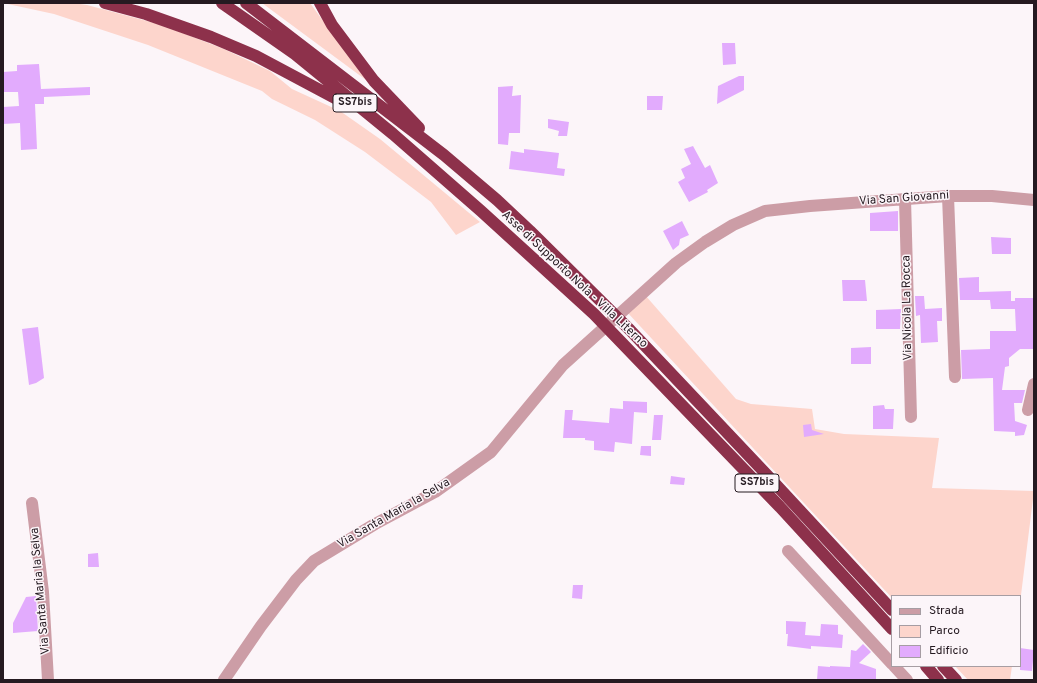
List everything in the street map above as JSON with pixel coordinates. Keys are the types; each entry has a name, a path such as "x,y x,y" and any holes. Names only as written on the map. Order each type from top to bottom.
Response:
{"highway":[{"path":"105,3 146,14 211,37 256,56 346,104 393,134"},
{"name":"Asse di Supporto Nola - Villa Literno","path":"222,3 295,54 393,134 481,211 514,243 594,314 780,507 891,628"},
{"name":"Asse di Supporto Nola - Villa Literno","path":"246,3 444,155 497,200 530,231 630,330 891,609"},
{"path":"320,3 332,25 374,81 444,155"},
{"path":"927,667 938,680"},
{"path":"944,667 956,680"}],"street":[{"name":"Via San Giovanni","path":"590,341 676,263 705,242 733,225 765,211 810,206 948,196 992,196 1034,200"},
{"path":"948,196 955,377"},
{"name":"Via Nicola La Rocca","path":"906,199 911,418"},
{"name":"Via Santa Maria la Selva","path":"224,680 261,626 296,580 314,561 375,524 436,492 491,452 563,365 590,341"},
{"path":"1028,410 1034,384"},
{"name":"Via Santa Maria la Selva","path":"32,503 43,592 48,680"},
{"path":"788,551 891,663"},
{"path":"895,667 907,680"}],"green space":[{"path":"3,3 74,3 87,5 162,25 224,49 270,71 292,89 340,111 380,139 480,222 456,235 431,202 365,152 315,120 272,99 262,91 148,45 54,14"},
{"path":"262,3 310,3 366,80"},
{"path":"645,295 736,399 751,404 812,409 815,429 844,434 939,438 932,488 1034,491 1021,595 891,595 891,597 627,312"},
{"path":"956,667 1012,667 1010,680 968,680"}],"building":[{"path":"722,43 735,43 736,64 723,65"},
{"path":"39,64 41,89 90,87 90,95 44,97 44,104 35,104 37,149 21,150 20,123 3,124 3,107 19,106 18,92 3,92 3,72 17,71 17,65"},
{"path":"739,76 744,76 744,90 717,104 718,86"},
{"path":"513,86 512,96 521,95 520,133 509,133 508,145 498,144 498,87"},
{"path":"647,96 663,96 662,110 647,110"},
{"path":"548,119 569,122 567,136 558,136 559,131 548,128"},
{"path":"693,146 705,168 710,165 718,183 707,190 708,192 689,202 678,182 685,178 681,169 691,164 684,149"},
{"path":"524,149 559,153 557,168 565,169 564,176 509,169 511,151 524,153"},
{"path":"898,211 898,231 870,231 870,213"},
{"path":"682,221 689,235 680,239 679,245 673,250 663,231"},
{"path":"991,237 1011,238 1011,254 992,254"},
{"path":"979,277 979,292 1011,291 1011,301 1015,301 1015,298 1034,298 1034,349 1020,349 1009,358 1009,366 1005,367 1002,390 1025,390 1022,403 1014,403 1015,421 1027,425 1024,435 1015,436 1015,432 994,431 993,378 962,379 961,350 990,349 990,331 1016,331 1015,309 991,309 990,300 960,300 959,278"},
{"path":"842,280 865,280 867,301 843,301"},
{"path":"915,296 924,296 925,309 942,308 942,321 937,321 938,342 921,343 920,315 916,316"},
{"path":"901,309 900,329 876,329 876,310"},
{"path":"38,327 44,378 29,385 22,329"},
{"path":"871,347 871,364 851,364 851,348"},
{"path":"623,401 647,402 647,413 634,412 632,444 615,442 614,452 594,450 594,441 585,440 585,438 563,438 565,410 573,410 572,420 609,423 610,408 623,409"},
{"path":"884,405 885,409 894,409 893,429 873,429 873,406"},
{"path":"654,415 663,415 661,440 652,440"},
{"path":"811,424 812,430 824,434 804,437 803,425"},
{"path":"641,446 651,446 651,456 640,455"},
{"path":"671,476 685,478 684,485 670,484"},
{"path":"98,553 99,567 88,567 88,554"},
{"path":"573,585 583,585 582,599 572,598"},
{"path":"36,596 38,631 13,633 13,623 26,597"},
{"path":"786,621 806,622 805,635 820,636 821,624 838,625 838,634 843,635 842,648 811,646 811,649 787,646 788,634 786,634"},
{"path":"863,644 871,652 859,663 876,669 876,680 817,680 818,666 850,667 851,650 856,651"},
{"path":"1021,648 1034,650 1032,671 1020,670"}]}
